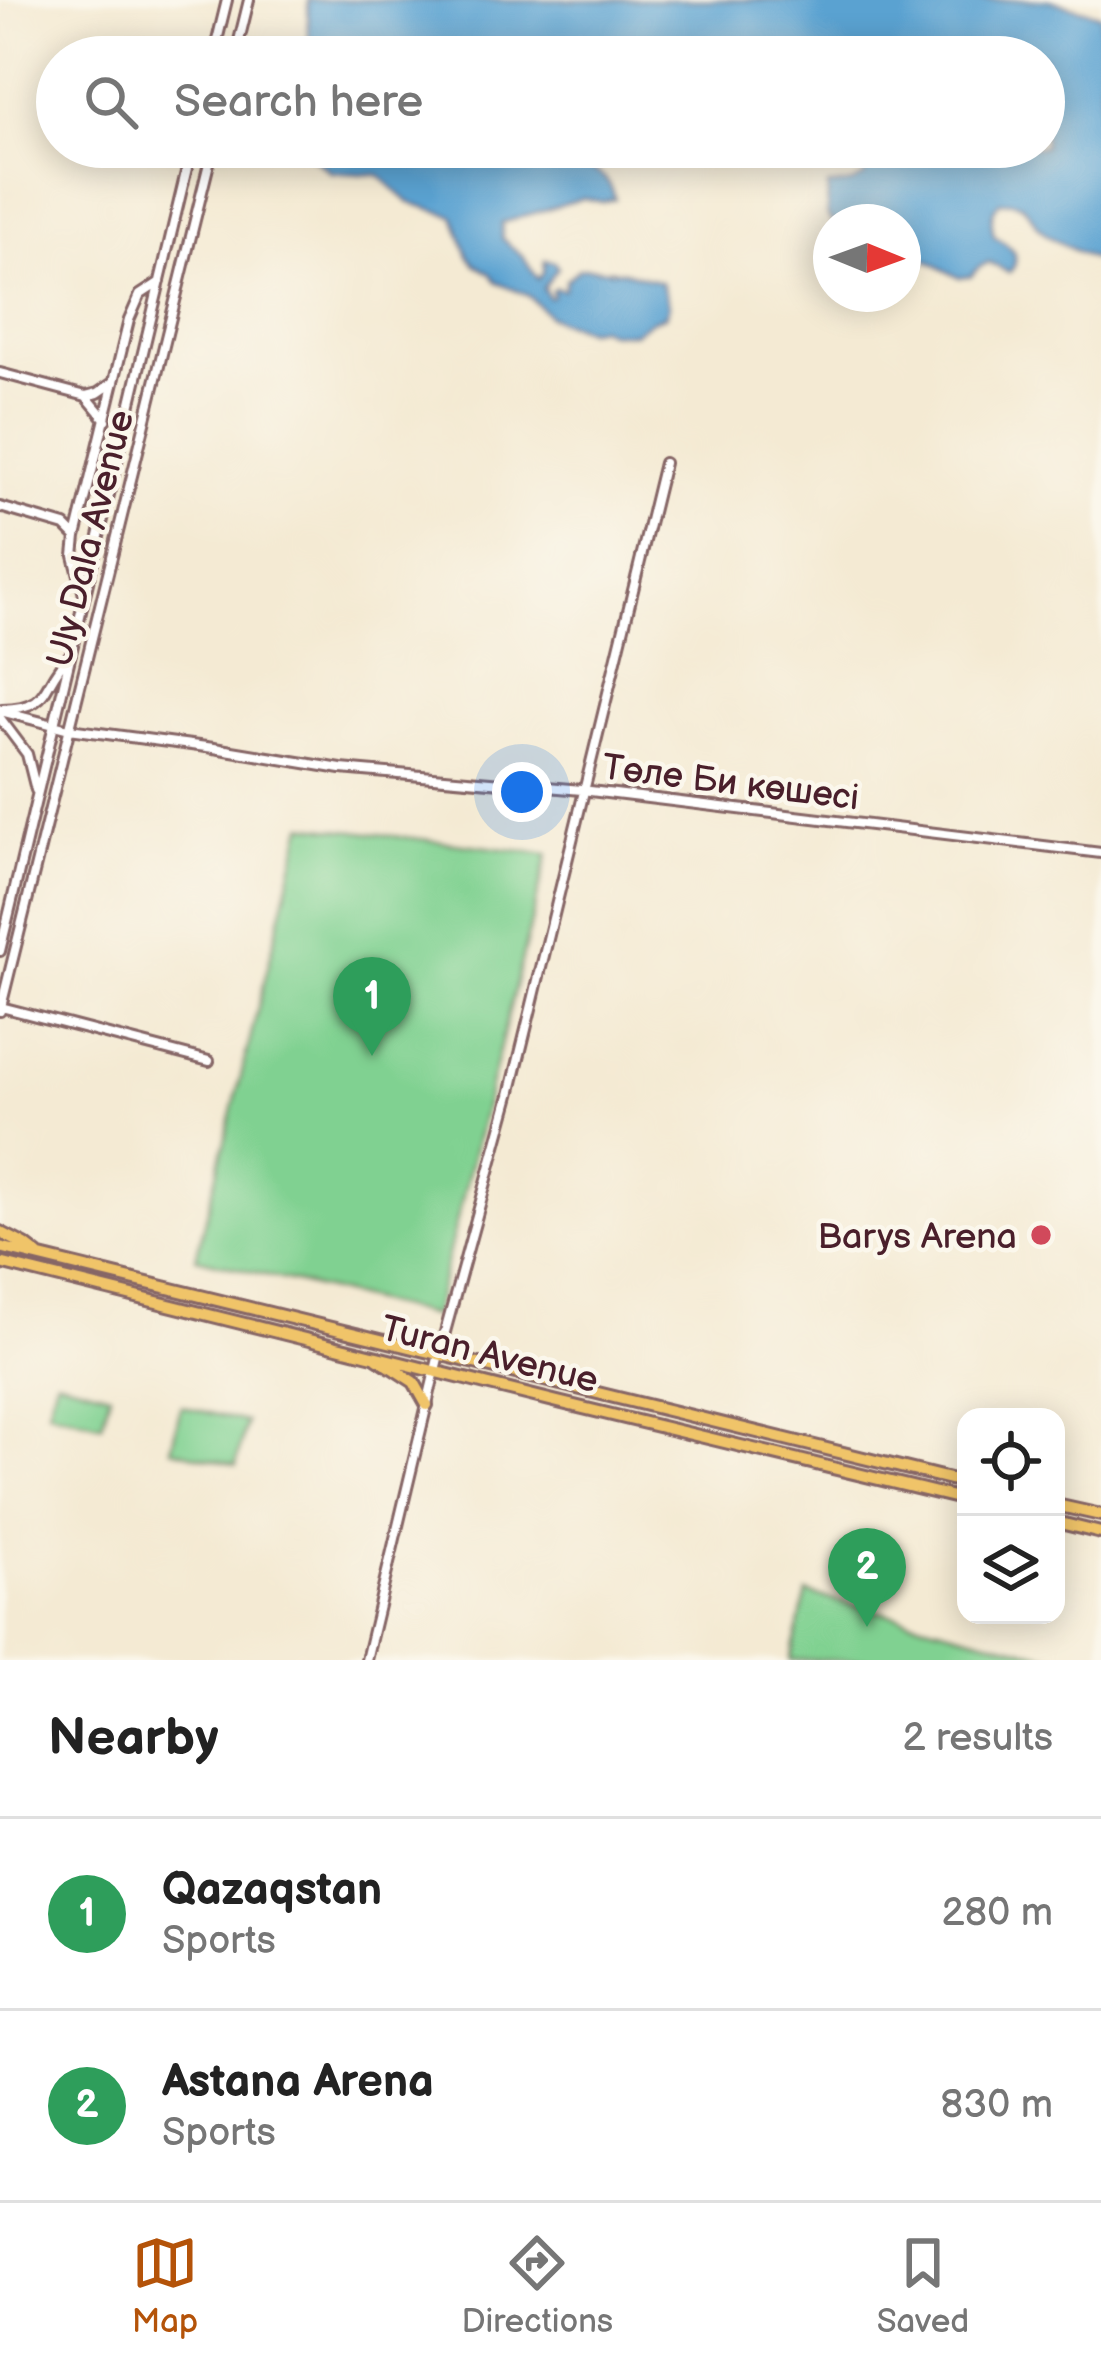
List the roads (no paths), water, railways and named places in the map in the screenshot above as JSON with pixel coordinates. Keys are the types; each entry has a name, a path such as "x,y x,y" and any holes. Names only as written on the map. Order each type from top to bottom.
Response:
{"main road":[{"path":"0,1232 40,1257"},
{"name":"Turan Avenue","path":"0,1247 957,1481"},
{"name":"Turan Avenue","path":"0,1263 957,1498"},
{"path":"0,1274 29,1270"},
{"path":"375,1355 414,1382 427,1405"},
{"path":"1065,1506 1101,1516"},
{"path":"1065,1524 1101,1533"}],"street":[{"path":"218,36 227,0"},
{"path":"240,36 249,0"},
{"name":"Uly Dala Avenue","path":"0,951 186,168"},
{"name":"Uly Dala Avenue","path":"0,1009 208,168"},
{"path":"182,185 202,189"},
{"path":"173,224 192,230"},
{"path":"84,597 74,556 76,536 130,320 140,296 160,282"},
{"path":"0,374 86,396 115,382"},
{"path":"86,396 106,420"},
{"path":"366,1660 664,463"},
{"path":"0,507 65,526 76,536"},
{"path":"37,794 27,754 0,712 34,703 70,655"},
{"name":"Төле Би көшесі","path":"0,712 70,729 341,769 582,790 1101,853"},
{"path":"0,1009 209,1061"}],"water":[{"path":"308,0 1048,0 1101,15 1101,264 1047,235 1018,203 1000,202 994,210 994,236 1013,252 1013,267 1009,273 989,262 971,276 959,278 921,257 921,204 827,204 828,186 852,183 864,177 866,168 1065,168 1065,36 309,36"},
{"path":"326,168 596,171 615,199 583,198 502,223 502,238 538,279 545,260 554,262 558,268 543,288 549,298 555,288 564,290 566,280 579,269 624,271 661,282 669,306 665,316 634,333 599,327 587,330 559,321 529,296 496,282 475,264 454,216 408,202 379,175"}],"place":[{"name":"Qazaqstan","path":"372,1056"},
{"name":"Barys Arena","path":"1041,1235"},
{"name":"Astana Arena","path":"867,1627"}]}
